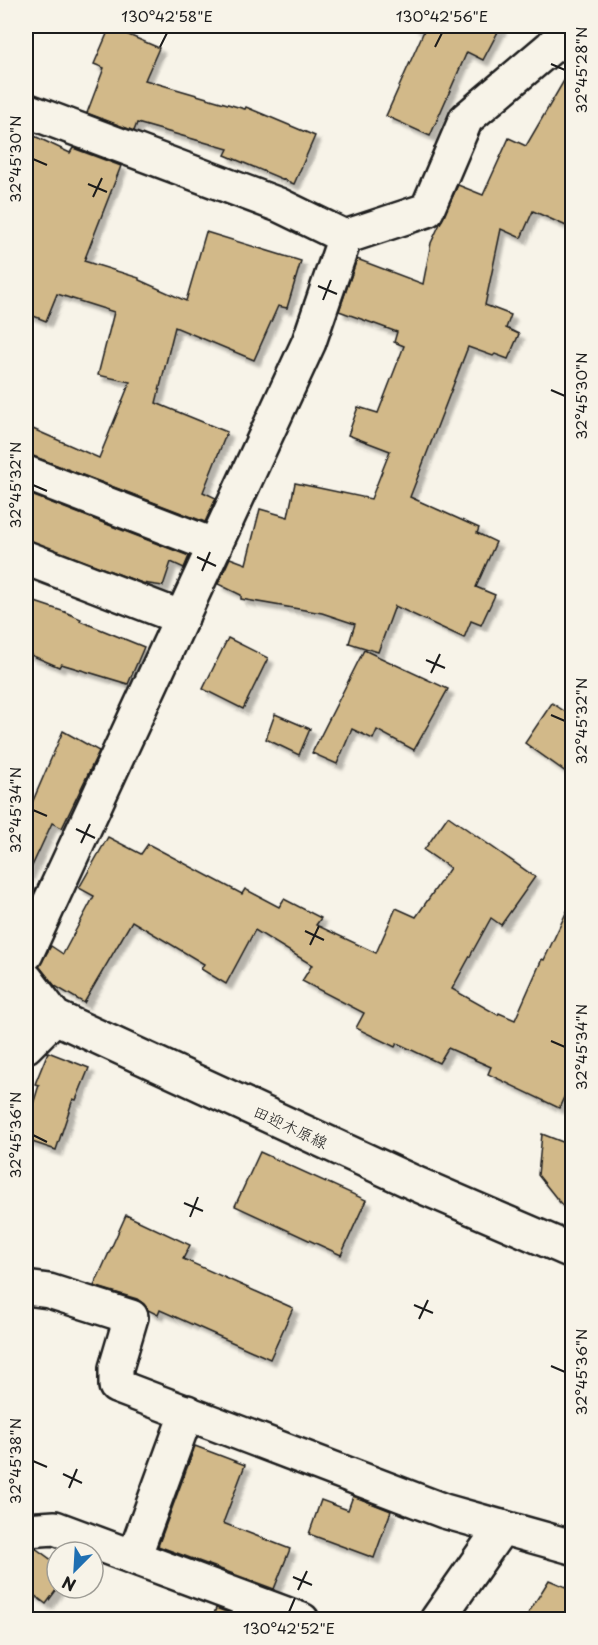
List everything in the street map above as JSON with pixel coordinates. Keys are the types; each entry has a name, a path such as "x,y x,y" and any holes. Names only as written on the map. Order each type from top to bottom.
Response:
{"street":[{"path":"26,110 279,205 345,237 428,210 466,119 551,47 572,26"},
{"path":"26,954 309,342 345,237"},
{"path":"26,473 215,546"},
{"path":"26,558 182,618"},
{"name":"田迎木原線","path":"26,979 55,1017 419,1185 573,1251"},
{"path":"26,1046 55,1017"},
{"path":"26,1288 49,1292 131,1317 116,1368 116,1386 444,1511 573,1547"},
{"path":"134,1557 187,1412"},
{"path":"438,1620 502,1527"},
{"path":"26,1530 55,1528 302,1620"}],"building":[{"path":"412,26 501,26 483,60 467,52 430,136 386,116 424,31"},
{"path":"110,27 159,48 145,80 245,109 246,107 315,136 294,184 225,155 228,149 137,123 134,131 87,113 104,68 94,64"},
{"path":"573,65 573,229 533,211 521,238 501,229 485,305 511,315 506,328 519,334 508,359 468,347 410,497 479,528 477,533 496,542 476,587 495,595 481,625 471,621 464,638 395,606 378,652 349,643 355,624 322,613 241,599 241,595 218,584 230,558 246,564 260,509 288,517 295,483 371,499 390,451 348,435 358,407 378,413 404,346 394,342 397,332 339,311 357,259 423,284 431,243 458,185 483,195 509,138 526,146"},
{"path":"26,132 70,153 73,148 121,166 84,261 139,278 186,301 206,232 301,261 287,308 278,306 254,360 175,327 156,403 227,432 203,492 216,498 205,522 26,455 26,426 99,458 130,382 98,375 114,312 57,294 46,321 26,313"},
{"path":"26,493 189,556 184,568 171,562 163,586 142,583 28,540 26,539"},
{"path":"26,599 65,612 81,619 80,621 144,647 128,684 61,664 59,667 26,653"},
{"path":"228,638 268,658 243,709 203,689"},
{"path":"364,650 448,689 414,750 377,730 373,739 352,729 337,764 312,753"},
{"path":"552,703 573,717 573,777 525,743"},
{"path":"275,714 310,729 299,755 266,739"},
{"path":"63,731 99,751 62,828 52,823 26,879 26,817"},
{"path":"448,816 535,877 501,925 491,918 452,989 498,1015 499,1013 515,1020 542,959 544,960 573,898 573,1078 559,1108 488,1074 491,1067 448,1048 439,1063 397,1043 395,1047 356,1028 364,1013 302,981 312,965 255,930 226,984 201,969 204,964 132,921 84,1003 55,986 39,966 51,946 63,954 94,896 79,888 108,837 141,854 148,844 242,894 245,889 279,907 284,899 321,918 316,925 376,953 396,908 416,917 450,868 424,850"},
{"path":"48,1052 89,1068 76,1100 73,1099 56,1150 26,1140 26,1127 39,1085 35,1084"},
{"path":"542,1134 573,1146 573,1219 538,1175"},
{"path":"260,1152 366,1200 341,1255 235,1206"},
{"path":"126,1215 190,1245 183,1259 293,1308 270,1359 160,1310 158,1315 148,1310 137,1299 94,1286"},
{"path":"195,1446 245,1465 223,1523 290,1549 274,1589 158,1546"},
{"path":"353,1496 391,1511 374,1558 309,1534 321,1500 348,1510"},
{"path":"26,1548 35,1548 45,1555 45,1600 49,1600 46,1604 26,1589"},
{"path":"549,1580 573,1590 573,1620 524,1620"},
{"path":"216,1608 247,1620 212,1620"}]}
